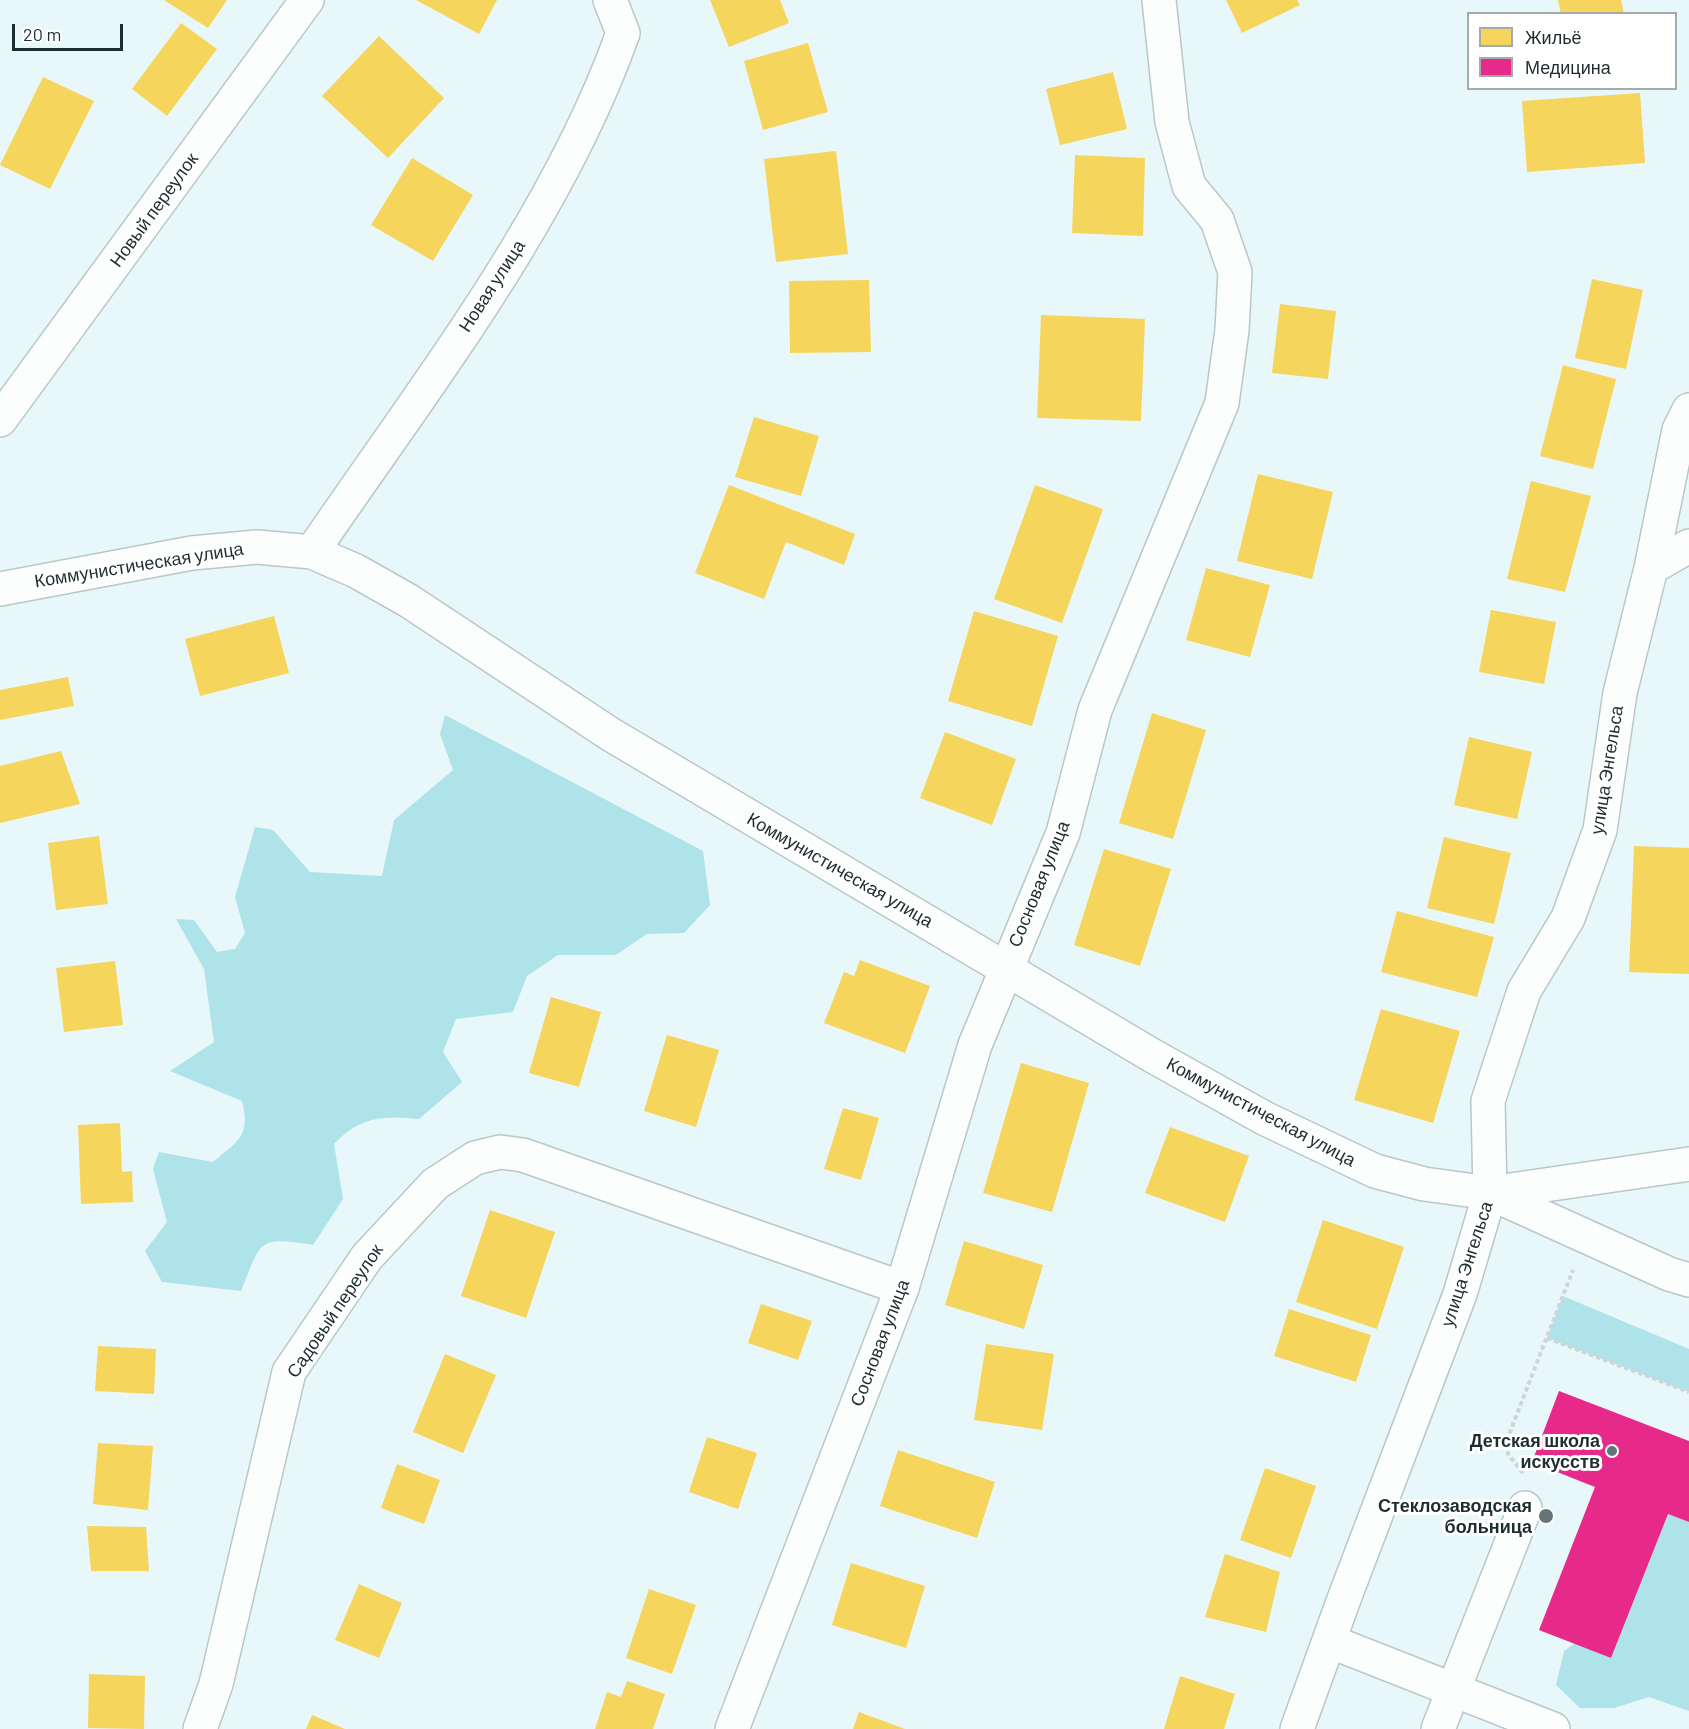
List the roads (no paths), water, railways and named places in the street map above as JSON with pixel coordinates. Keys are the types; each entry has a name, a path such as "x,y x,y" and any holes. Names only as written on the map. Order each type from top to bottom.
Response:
{"street":[{"name":"Новый переулок","path":"0,420 307,0"},
{"name":"Новая улица","path":"312,552 517,252 605,82 623,33 610,0"},
{"name":"Сосновая улица","path":"732,1729 902,1288 975,1045 1005,967 1062,833 1095,710 1222,403 1232,330 1235,272 1217,220 1189,186 1172,122 1159,0"},
{"name":"улица Энгельса","path":"1297,1729 1460,1294 1490,1192 1488,1101 1524,991 1568,918 1600,830 1620,693 1651,568 1679,430 1689,410"},
{"path":"1651,568 1689,546"},
{"name":"Коммунистическая улица","path":"0,589 192,553 257,547 312,552 356,571 409,601 610,734 1005,967 1264,1118 1375,1172 1424,1184 1490,1192 1689,1164"},
{"name":"Садовый переулок","path":"200,1729 216,1684 289,1372 367,1257 435,1185 475,1158 500,1152 523,1155 902,1288"},
{"path":"1490,1192 1669,1274 1689,1280"},
{"path":"1438,1729 1525,1508"},
{"path":"1329,1641 1553,1729"}],"place":[{"name":"Детская школа искусств","path":"1612,1451"},
{"name":"Стеклозаводская больница","path":"1546,1516"}]}
